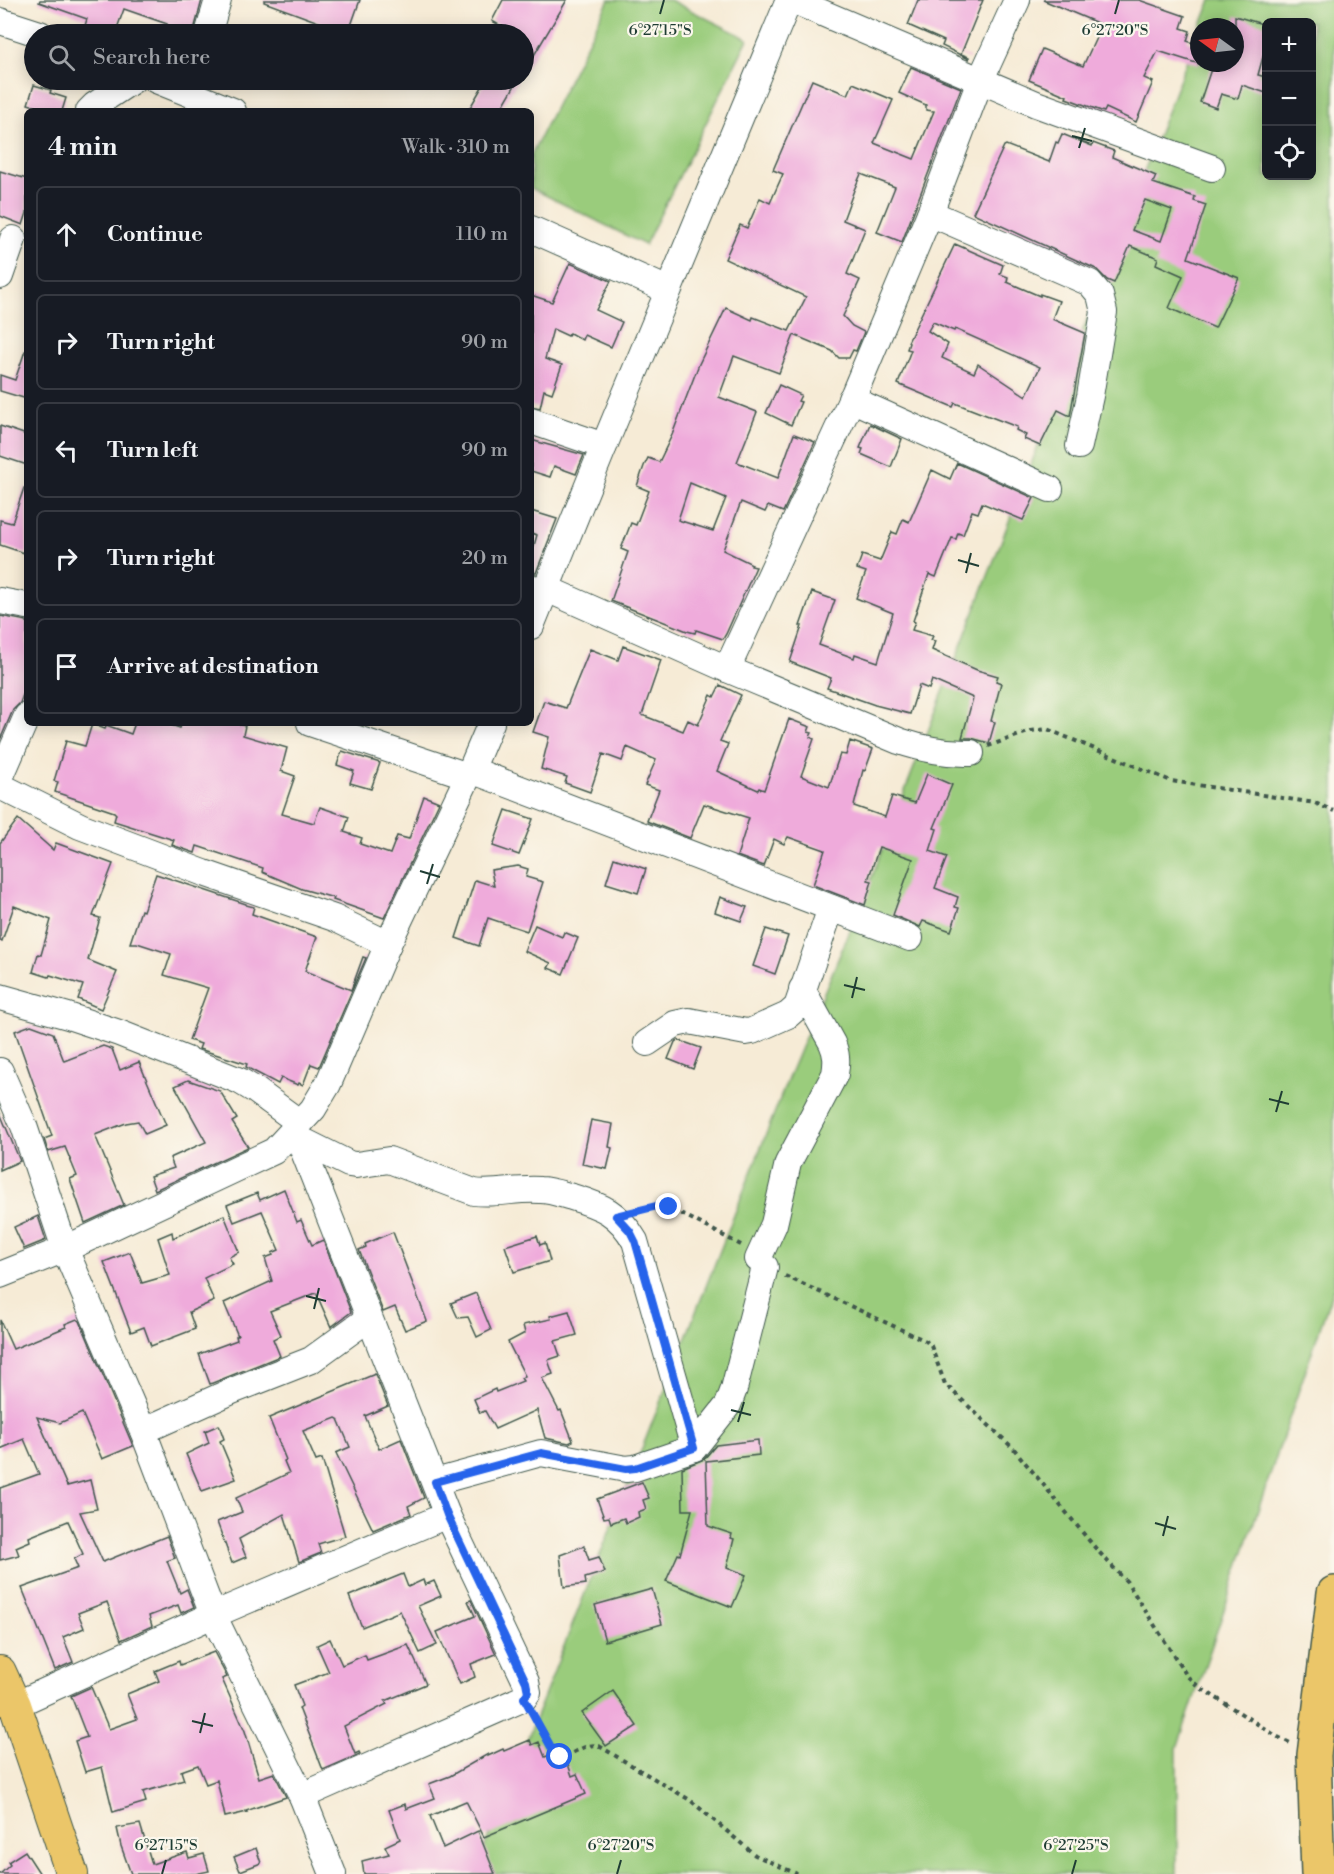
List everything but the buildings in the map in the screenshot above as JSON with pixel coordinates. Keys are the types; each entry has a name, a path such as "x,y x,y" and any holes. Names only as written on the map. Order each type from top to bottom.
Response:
{"highway":[{"path":"1318,1874 1334,1593"}],"main road":[{"path":"0,1672 15,1705 72,1874"}],"street":[{"path":"211,24 218,0"},
{"path":"534,612 539,588 604,446 790,0 1036,104 1212,168"},
{"path":"727,669 851,399 930,213 980,81 1017,0"},
{"path":"0,21 24,29"},
{"path":"92,108 118,90"},
{"path":"198,90 228,108"},
{"path":"930,213 1095,287 1100,295 1104,312 1079,446"},
{"path":"534,230 668,290"},
{"path":"0,276 13,239"},
{"path":"851,399 1050,489"},
{"path":"534,423 604,446"},
{"path":"539,588 899,741 927,750 971,753"},
{"path":"0,601 24,605"},
{"path":"0,778 24,723"},
{"path":"320,726 470,773 910,938"},
{"path":"0,1275 65,1249 274,1151 298,1130 314,1109 328,1084 388,944 470,773 490,726"},
{"path":"0,786 80,826 204,873 334,918 388,944"},
{"path":"647,1043 675,1024 685,1021 742,1032 752,1031 792,1012 796,1007 831,908"},
{"path":"435,1482 533,1454 552,1454 626,1469 635,1468 694,1448 728,1405 734,1389 762,1263 774,1224 788,1163 835,1074 837,1064 836,1051 802,989"},
{"path":"0,997 119,1033 240,1081 298,1130 349,1164 389,1160 463,1189 483,1193 540,1190 598,1204 616,1216 630,1231 635,1241 694,1448"},
{"path":"0,1071 24,1126 65,1249 142,1431 213,1615 302,1796 333,1874"},
{"path":"298,1130 447,1515 526,1682 528,1692 524,1698 302,1796"},
{"path":"142,1431 232,1391 311,1360 369,1318"},
{"path":"15,1705 213,1615 447,1515"}],"path":[{"path":"971,753 1031,731 1047,729 1171,782 1315,803 1334,811"},
{"path":"616,1216 661,1205 669,1207 749,1249 762,1263 926,1341 931,1346 945,1384 1014,1449 1097,1550 1127,1582 1187,1676 1199,1687 1278,1737 1324,1760"},
{"path":"524,1698 556,1756 565,1756 590,1744 600,1746 690,1800 755,1855 797,1874"}],"green space":[{"path":"609,0 670,0 748,39 645,245 534,190 534,149"},
{"path":"1211,0 1334,0 1334,1287 1177,1748 1177,1874 474,1874 789,1076 864,897 1190,52 1190,72 1244,72 1244,18 1204,18"}],"route":[{"path":"560,1757 556,1756 524,1698 528,1692 526,1682 447,1515 435,1482 533,1454 552,1454 626,1469 694,1448 635,1241 630,1231 616,1216 661,1205 669,1207"}]}
